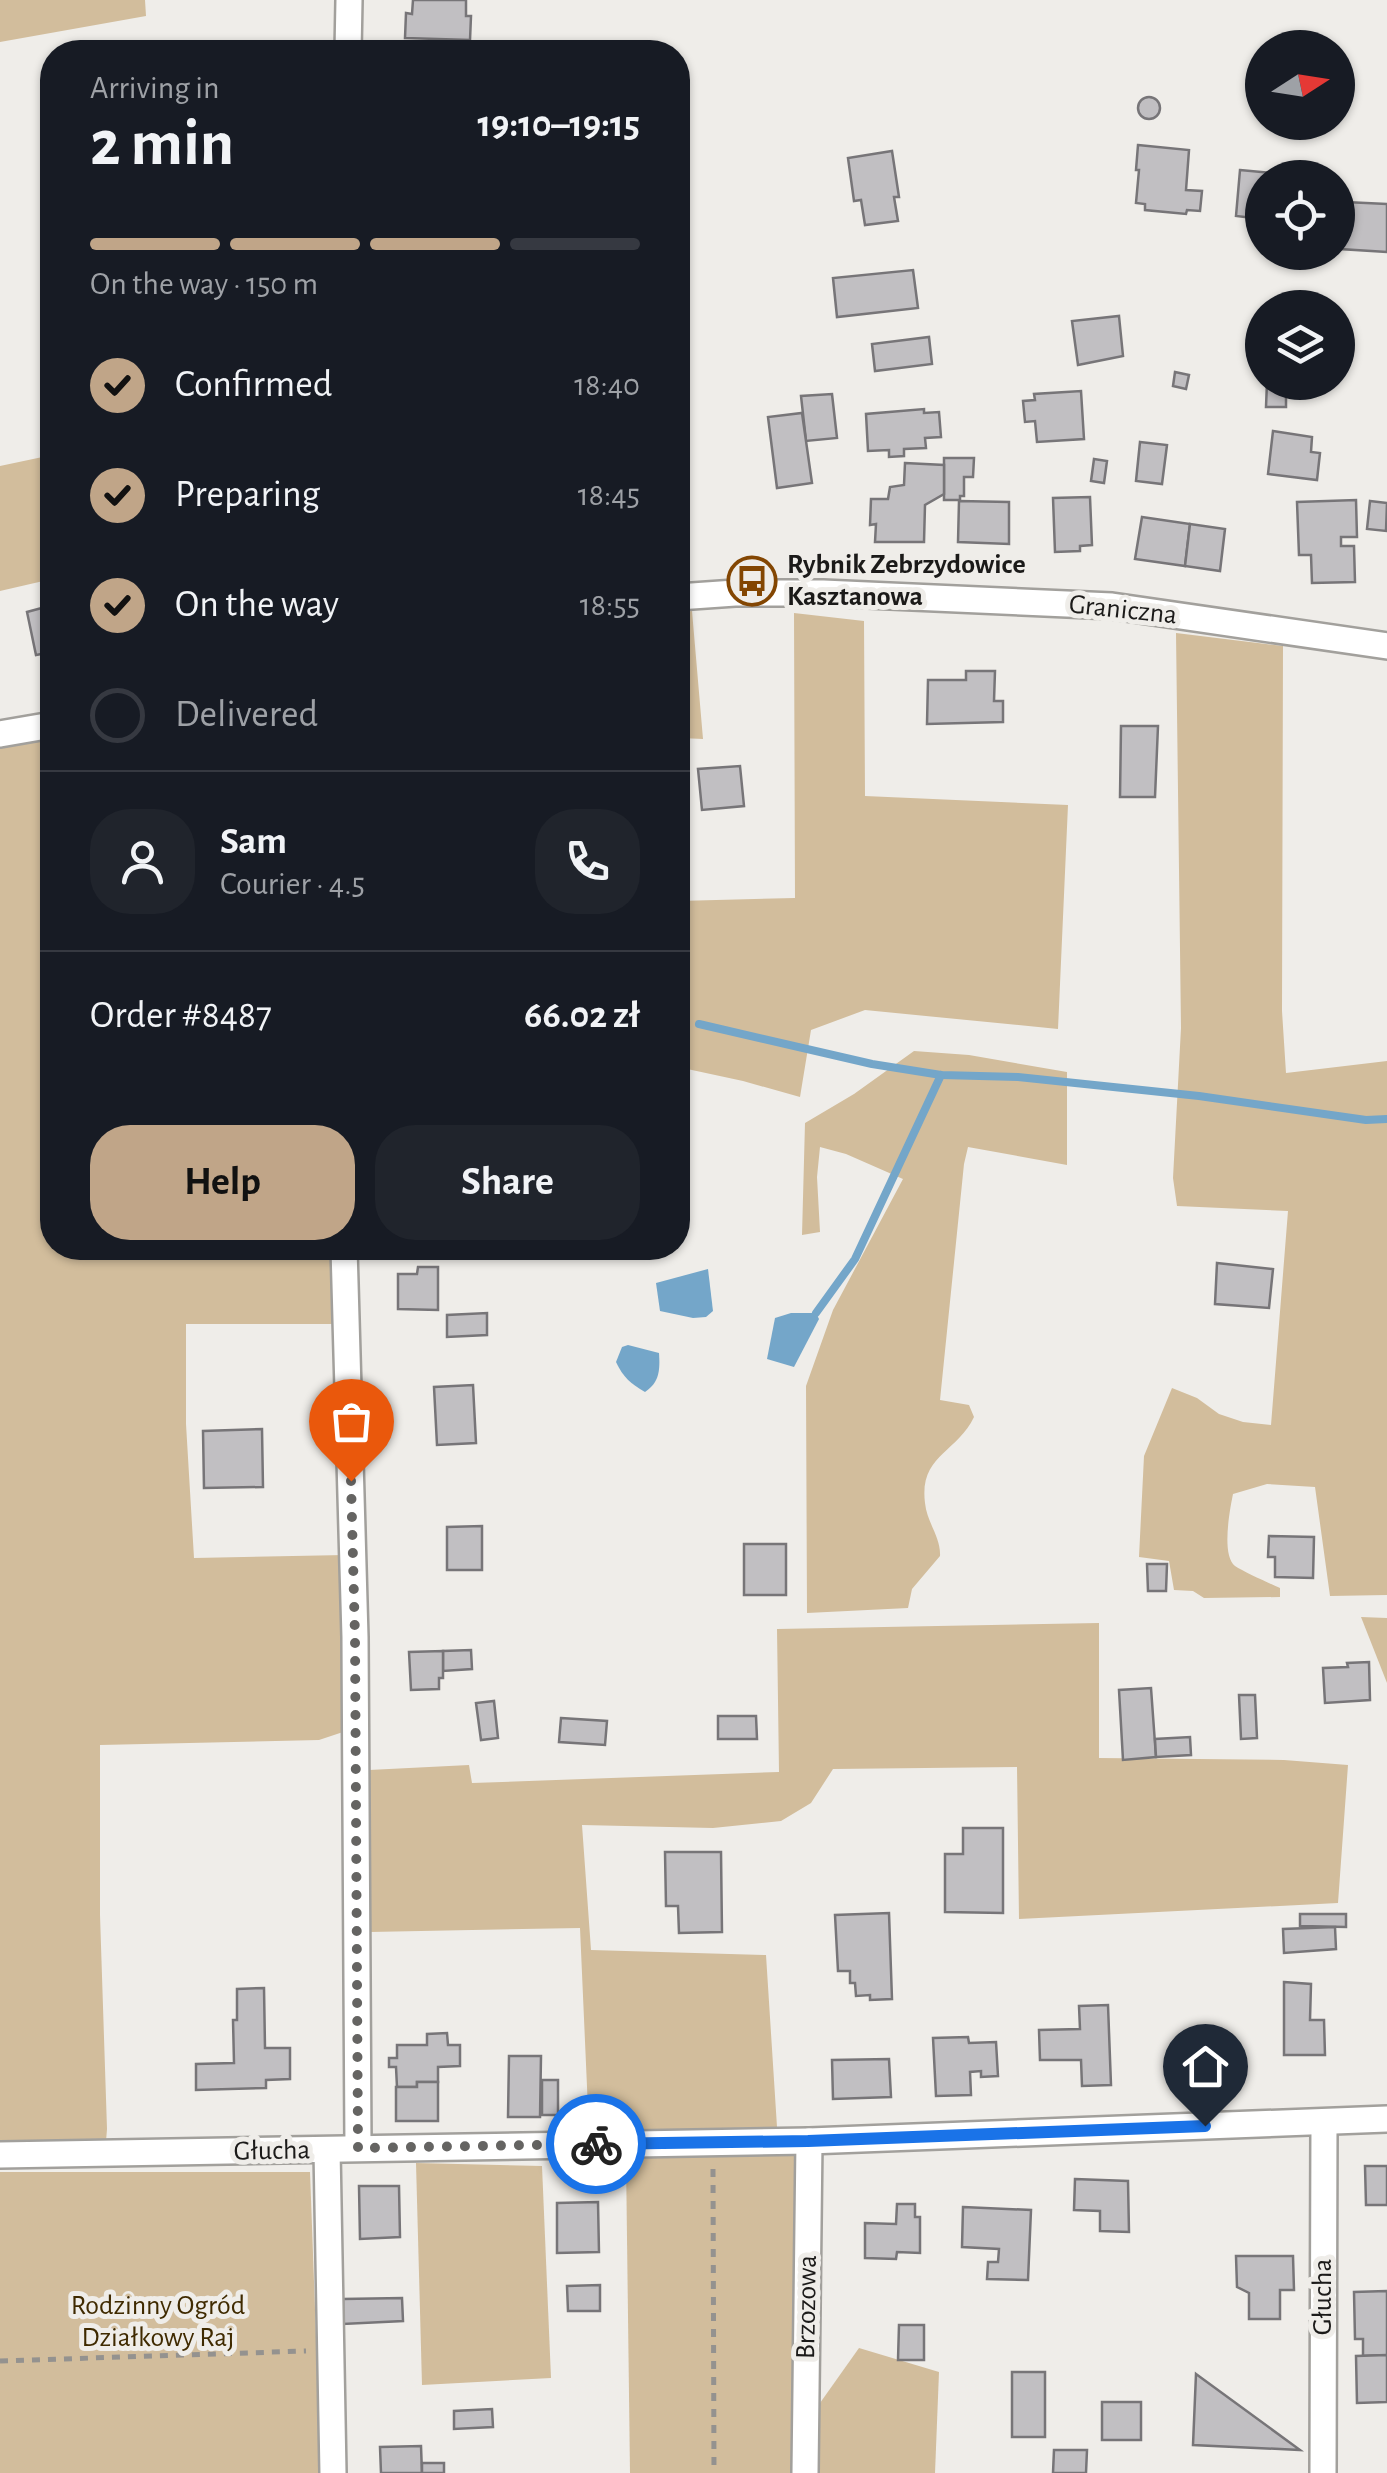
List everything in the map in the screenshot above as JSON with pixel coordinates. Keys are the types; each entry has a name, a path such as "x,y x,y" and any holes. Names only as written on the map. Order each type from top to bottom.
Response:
{"street":[{"path":"348,40 349,0"},
{"name":"Graniczna","path":"690,597 823,593 1112,606 1387,646"},
{"path":"0,734 40,727"},
{"path":"344,1260 355,1637 358,2148"},
{"name":"Głucha","path":"0,2155 808,2141 1387,2119"},
{"name":"Głucha","path":"1323,2473 1324,2122"},
{"name":"Brzozowa","path":"804,2473 808,2141"},
{"path":"326,2150 333,2473"}],"path":[{"path":"713,2169 714,2473"},
{"path":"0,2361 309,2350"}],"green space":[{"path":"0,0 145,0 146,16 0,42"},
{"path":"40,458 40,582 0,591 0,466"},
{"path":"692,611 703,739 690,738"},
{"path":"794,613 864,621 865,796 1068,805 1058,1029 865,1010 811,1030 800,1097 690,1070 690,901 795,898"},
{"path":"1176,633 1283,646 1282,1011 1286,1073 1387,1061 1387,1595 1330,1596 1315,1487 1267,1484 1233,1494 1228,1531 1231,1560 1235,1566 1280,1588 1280,1597 1204,1598 1193,1591 1174,1590 1169,1561 1139,1557 1144,1456 1172,1388 1197,1398 1219,1414 1271,1425 1288,1211 1177,1206 1173,1178 1181,1028"},
{"path":"40,740 40,1260 334,1260 337,1324 186,1324 186,1424 194,1558 345,1555 343,1732 319,1740 100,1745 105,2154 0,2152 0,748"},
{"path":"914,1051 969,1055 1067,1072 1067,1165 968,1147 940,1400 969,1405 974,1417 928,1474 925,1503 940,1556 912,1589 908,1608 807,1613 806,1386 833,1310 903,1179 820,1147 820,1232 802,1235 805,1123"},
{"path":"1361,1617 1387,1618 1387,1683"},
{"path":"1099,1623 1099,1758 1284,1760 1348,1765 1338,1903 1019,1919 1017,1767 833,1769 811,1803 781,1821 713,1828 582,1825 591,1950 766,1955 777,2127 589,2132 580,1928 370,1932 369,1770 469,1765 472,1783 779,1772 777,1629"},
{"path":"801,2152 798,2473 630,2473 626,2159"},
{"path":"416,2163 542,2166 551,2378 422,2385"},
{"name":"Rodzinny Ogród Działkowy Raj","path":"0,2172 310,2172 321,2473 0,2473"},
{"path":"859,2348 939,2372 935,2473 819,2473 820,2403"}],"water":[{"path":"708,1269 713,1311 706,1317 693,1318 660,1311 656,1283"},
{"path":"791,1313 816,1313 819,1319 794,1367 767,1359 775,1318"},
{"path":"622,1347 659,1353 658,1375 645,1392 628,1380 616,1362"}],"building":[{"path":"413,0 466,0 466,16 471,16 470,40 405,38 406,13 412,14"},
{"path":"1149,97 1157,100 1157,116 1149,119 1141,116 1138,108 1141,100"},
{"path":"1138,145 1189,150 1186,190 1202,191 1200,211 1187,210 1186,214 1145,210 1145,204 1136,203"},
{"path":"892,151 899,197 894,197 898,221 865,225 861,200 854,201 848,158"},
{"path":"1240,170 1245,170 1245,217 1236,216"},
{"path":"1355,202 1387,204 1387,252 1355,250"},
{"path":"913,270 918,308 837,317 833,278"},
{"path":"1119,316 1123,356 1078,365 1072,321"},
{"path":"929,337 932,364 875,371 872,344"},
{"path":"1175,372 1189,375 1186,389 1173,386"},
{"path":"1081,391 1084,439 1037,442 1035,421 1025,422 1023,401 1035,400 1034,394"},
{"path":"832,394 837,438 806,441 801,396"},
{"path":"1266,400 1286,400 1286,407 1266,407"},
{"path":"924,409 924,413 939,412 941,437 925,438 926,448 904,449 904,456 889,457 889,450 868,451 866,414"},
{"path":"802,413 812,483 777,488 768,417"},
{"path":"1273,431 1312,437 1311,452 1320,453 1317,480 1268,474"},
{"path":"1140,442 1167,445 1162,484 1136,481"},
{"path":"944,458 974,458 973,477 964,477 964,496 960,500 944,500"},
{"path":"1094,459 1107,461 1104,483 1091,481"},
{"path":"905,463 944,465 944,494 925,505 924,542 875,542 876,524 870,525 871,499 888,499 890,487 904,485"},
{"path":"1090,497 1092,545 1080,546 1080,551 1055,552 1053,498"},
{"path":"1356,500 1357,537 1341,537 1341,546 1354,546 1355,582 1312,583 1311,555 1299,555 1297,502"},
{"path":"959,501 1009,502 1009,544 958,542"},
{"path":"1370,501 1387,503 1386,531 1367,529"},
{"path":"1142,517 1190,524 1185,566 1135,559"},
{"path":"1190,524 1225,529 1220,571 1185,566"},
{"path":"40,608 40,654 36,655 27,612"},
{"path":"966,671 995,671 994,701 1003,701 1003,722 927,724 928,680 966,680"},
{"path":"1121,726 1158,726 1155,797 1120,797"},
{"path":"740,766 744,806 702,810 698,769"},
{"path":"1217,1263 1273,1269 1269,1308 1215,1304"},
{"path":"418,1267 438,1267 438,1310 398,1309 398,1274 417,1274"},
{"path":"487,1313 487,1335 447,1337 447,1315"},
{"path":"473,1385 476,1443 437,1445 434,1387"},
{"path":"262,1429 263,1487 204,1488 203,1431"},
{"path":"482,1526 482,1570 447,1570 447,1527"},
{"path":"1269,1536 1314,1537 1313,1578 1275,1577 1275,1557 1268,1557"},
{"path":"744,1544 786,1544 786,1595 744,1595"},
{"path":"1147,1564 1167,1564 1166,1591 1148,1591"},
{"path":"471,1650 472,1669 443,1671 443,1651"},
{"path":"443,1651 439,1689 411,1690 409,1652"},
{"path":"1369,1662 1370,1700 1325,1703 1323,1668"},
{"path":"1151,1688 1156,1757 1123,1760 1119,1690"},
{"path":"1239,1695 1255,1695 1257,1738 1241,1739"},
{"path":"494,1701 498,1738 481,1740 476,1703"},
{"path":"718,1716 756,1716 757,1739 718,1739"},
{"path":"561,1718 607,1721 605,1745 559,1742"},
{"path":"1190,1737 1191,1755 1156,1757 1155,1739"},
{"path":"963,1828 1003,1828 1003,1913 945,1912 945,1854 963,1854"},
{"path":"665,1852 721,1852 722,1932 679,1933 678,1906 666,1906"},
{"path":"889,1913 892,1999 856,1996 850,1971 838,1971 835,1915"},
{"path":"1300,1914 1346,1914 1346,1927 1300,1926"},
{"path":"1335,1927 1336,1949 1284,1953 1283,1929"},
{"path":"1284,1982 1311,1984 1310,2020 1324,2020 1325,2055 1284,2055"},
{"path":"264,1988 265,2048 290,2048 290,2079 266,2080 266,2088 196,2090 196,2064 234,2063 237,1989"},
{"path":"1108,2005 1111,2085 1082,2086 1081,2060 1040,2060 1039,2030 1080,2029 1079,2006"},
{"path":"447,2033 448,2045 460,2045 460,2066 438,2067 438,2082 397,2087 396,2067 389,2067 389,2058 397,2058 397,2045 427,2045 427,2034"},
{"path":"968,2037 969,2043 996,2042 998,2076 981,2077 981,2071 970,2072 971,2095 936,2096 933,2038"},
{"path":"509,2056 541,2056 540,2117 508,2117"},
{"path":"889,2059 891,2097 833,2099 832,2060"},
{"path":"542,2080 558,2080 558,2115 542,2115"},
{"path":"417,2082 438,2082 438,2121 396,2121 396,2087 417,2087"},
{"path":"1365,2166 1387,2166 1387,2205 1366,2205"},
{"path":"1075,2179 1128,2181 1129,2232 1100,2231 1100,2211 1074,2210"},
{"path":"359,2186 399,2186 400,2237 360,2239"},
{"path":"598,2202 599,2252 557,2253 557,2203"},
{"path":"897,2204 915,2204 915,2217 920,2217 920,2253 897,2252 896,2259 865,2258 865,2223 896,2224"},
{"path":"963,2207 1031,2210 1028,2280 987,2279 988,2262 998,2262 999,2249 962,2247"},
{"path":"1236,2256 1293,2256 1294,2290 1280,2290 1280,2319 1249,2319 1249,2293 1237,2287"},
{"path":"600,2285 600,2311 568,2311 567,2286"},
{"path":"1387,2291 1387,2355 1363,2356 1363,2339 1355,2339 1354,2292"},
{"path":"402,2298 403,2321 343,2324 343,2299"},
{"path":"899,2325 924,2325 924,2360 898,2360"},
{"path":"1387,2355 1387,2402 1357,2403 1356,2356"},
{"path":"1012,2372 1045,2372 1045,2437 1012,2437"},
{"path":"1196,2374 1300,2450 1193,2445"},
{"path":"1102,2402 1141,2402 1141,2440 1102,2440"},
{"path":"492,2409 493,2427 454,2429 454,2411"},
{"path":"421,2446 422,2473 381,2473 380,2447"},
{"path":"1054,2450 1087,2450 1086,2473 1053,2473"},
{"path":"422,2463 444,2463 444,2473 422,2473"}],"waterway":[{"path":"699,1024 872,1064 941,1075 1018,1077 1199,1096 1366,1120 1387,1119"},
{"path":"816,1313 855,1259 941,1075"}],"way so far":[{"path":"351,1481 358,2148 596,2144"}],"place":[{"name":"Rybnik Zebrzydowice Kasztanowa","path":"752,581"}],"route":[{"path":"596,2144 808,2141 1205,2126"}]}
